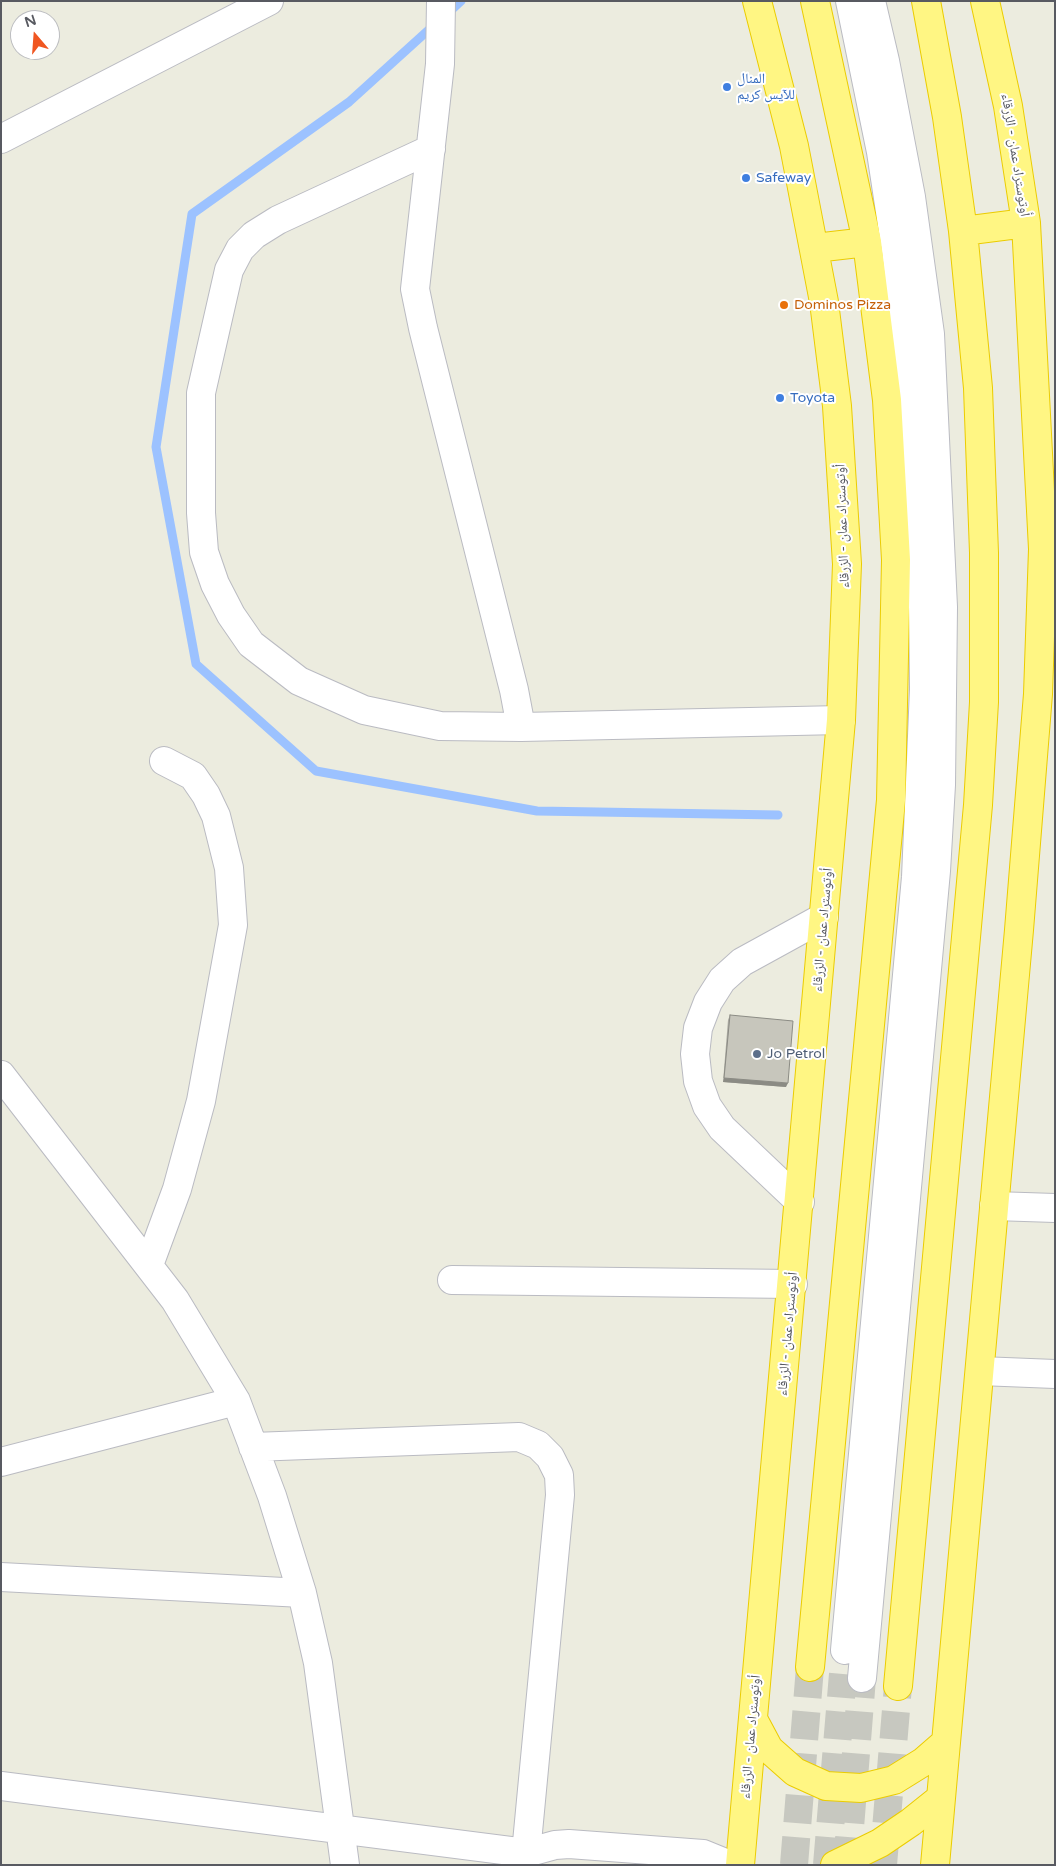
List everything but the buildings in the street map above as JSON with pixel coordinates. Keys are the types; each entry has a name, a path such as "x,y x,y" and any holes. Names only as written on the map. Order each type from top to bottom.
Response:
{"highway":[{"name":"أوتوستراد عمان - الزرقاء","path":"740,1865 793,1284 841,720 847,564 837,406 815,248 794,146 757,1"},
{"path":"810,1667 891,800 896,560 887,400 867,242 815,1"},
{"path":"898,1686 978,805 984,702 984,553 978,388 963,231 948,117 926,1"},
{"name":"أوتوستراد عمان - الزرقاء","path":"935,1865 994,1206 1046,693 1043,549 1026,223 1008,106 985,1"},
{"path":"963,231 1026,223"},
{"path":"815,248 867,242"},
{"path":"753,1719 769,1749 795,1772 826,1786 861,1788 894,1780 923,1762 946,1742"},
{"path":"835,1865 880,1843 911,1822 941,1798"}],"street":[{"path":"1,139 269,1"},
{"path":"441,1 440,64 415,289 418,308 514,690 521,727"},
{"path":"850,1 881,152 896,251 907,350 923,605 924,689 916,876 853,1676 936,871 941,785 943,607 930,334 911,197 885,60 871,1"},
{"path":"431,148 278,220 254,235 240,249 229,270 201,393 201,513 204,552 215,584 231,616 251,644 299,681 364,710 440,726 521,727 841,720"},
{"path":"150,1265 177,1189 201,1101 233,925 229,868 216,816 206,795 192,776 164,761"},
{"path":"800,1202 722,1128 707,1106 701,1089 695,1054 698,1028 708,1002 722,980 742,962 824,917"},
{"path":"1,1075 150,1265 199,1337 236,1401 272,1496 302,1593 318,1663 342,1831 345,1865"},
{"path":"994,1206 1055,1208"},
{"path":"452,1280 793,1284"},
{"path":"980,1371 1055,1374"},
{"path":"1,1462 236,1401"},
{"path":"253,1447 509,1436 519,1437 538,1445 550,1457 559,1475 560,1495 535,1859"},
{"path":"1,1577 302,1593"},
{"path":"1,1786 342,1831 535,1859 555,1845 569,1844 703,1854 730,1865"}],"waterway":[{"path":"446,15 461,1"},
{"path":"434,25 349,102 192,214 156,447 196,664 316,771 537,811 778,815"}],"tunnel":[{"path":"794,1865 810,1667"},
{"path":"827,1865 843,1674"},
{"path":"847,1865 862,1678"},
{"path":"883,1865 898,1686"}],"place":[{"name":"المنال للآيس كريم","path":"727,87"},
{"name":"Safeway","path":"746,178"},
{"name":"Dominos Pizza","path":"784,305"},
{"name":"Toyota","path":"780,398"},
{"name":"Jo Petrol","path":"757,1054"}]}
